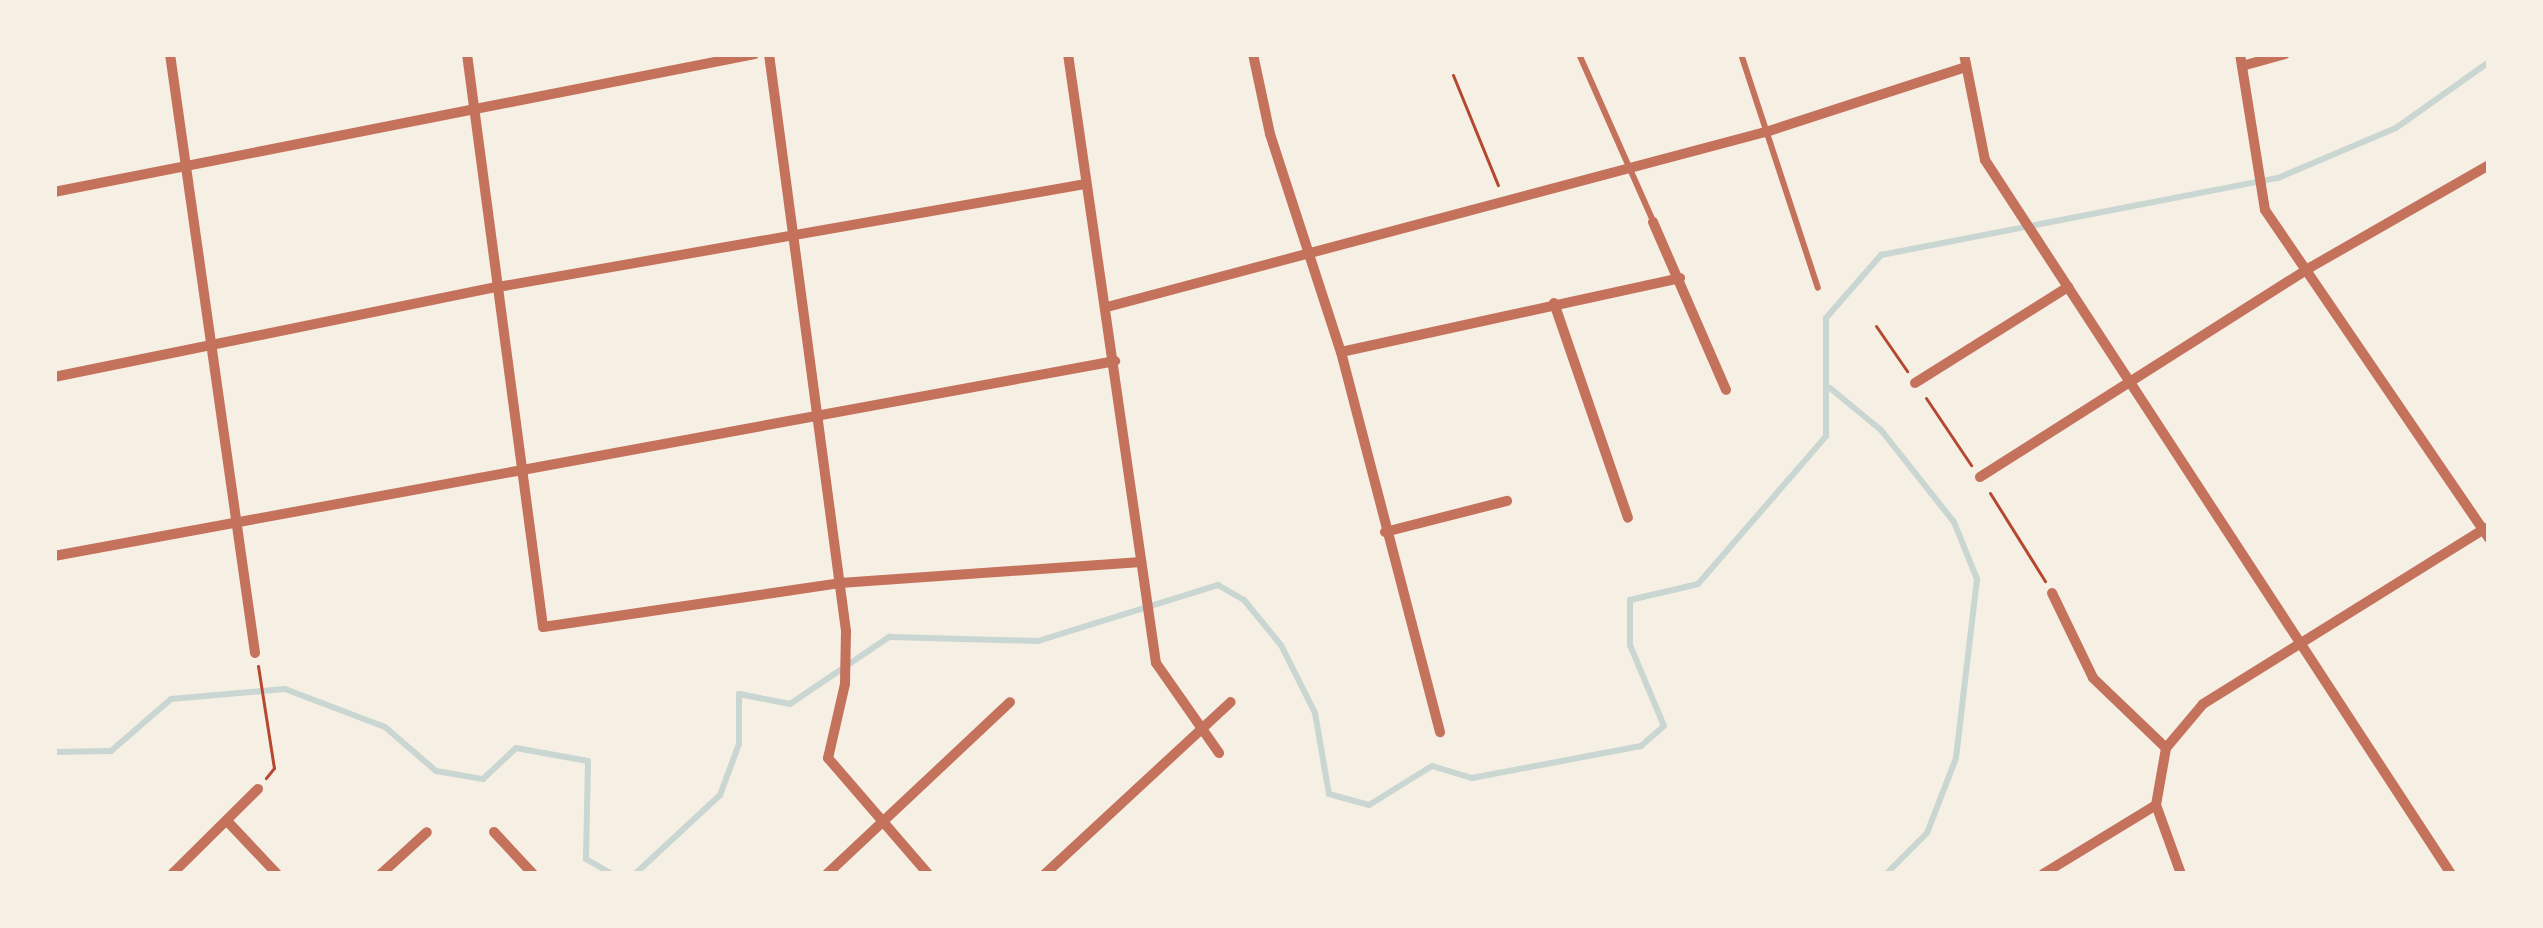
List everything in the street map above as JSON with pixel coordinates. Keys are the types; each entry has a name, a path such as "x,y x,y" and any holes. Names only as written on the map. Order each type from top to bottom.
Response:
{"street":[{"path":"170,54 182,171 256,656"},
{"path":"466,54 543,627 840,583 1141,562"},
{"path":"54,192 182,171 755,54"},
{"path":"769,54 846,631 845,684 828,758 879,825 928,874"},
{"path":"1068,54 1156,663 1219,753"},
{"path":"1253,54 1270,134 1341,352 1440,732"},
{"path":"2180,874 2156,805 2166,748 2203,704 2296,642 2487,531 2311,267 2265,210 2241,60 2284,54"},
{"path":"1107,307 1633,163 1769,131 1965,60 1985,160 2451,874"},
{"path":"1979,477 2311,267 2489,165"},
{"path":"54,377 211,349 498,287 1086,184"},
{"path":"1654,222 1726,391"},
{"path":"1341,352 1680,278"},
{"path":"1915,383 2068,286"},
{"path":"1554,303 1628,518"},
{"path":"54,556 1115,361"},
{"path":"1385,532 1507,501"},
{"path":"2052,593 2093,678 2166,748"},
{"path":"827,874 1010,702"},
{"path":"1045,874 1231,702"},
{"path":"172,874 258,790"},
{"path":"2042,874 2156,805"},
{"path":"229,823 277,874"},
{"path":"381,874 427,832"},
{"path":"494,832 533,874"}],"lane":[{"path":"1580,54 1633,163 1654,222"},
{"path":"1741,54 1818,288"}],"path":[{"path":"1453,75 1504,198"},
{"path":"1876,326 2052,593"},
{"path":"256,656 274,768 258,790"}],"waterway":[{"path":"635,874 720,795 739,744 739,694 790,704 889,637 1038,641 1218,585 1244,600 1281,645 1315,713 1329,794 1369,805 1432,766 1472,778 1641,746 1664,726 1630,645 1630,600 1698,584 1826,436 1826,318 1881,255 2278,178 2396,128 2489,62"},
{"path":"1830,388 1881,430 1954,522 1977,579 1956,758 1927,833 1886,874"},
{"path":"54,752 111,751 171,699 285,689 385,727 436,771 483,779 516,748 588,761 586,859 612,874"}]}
